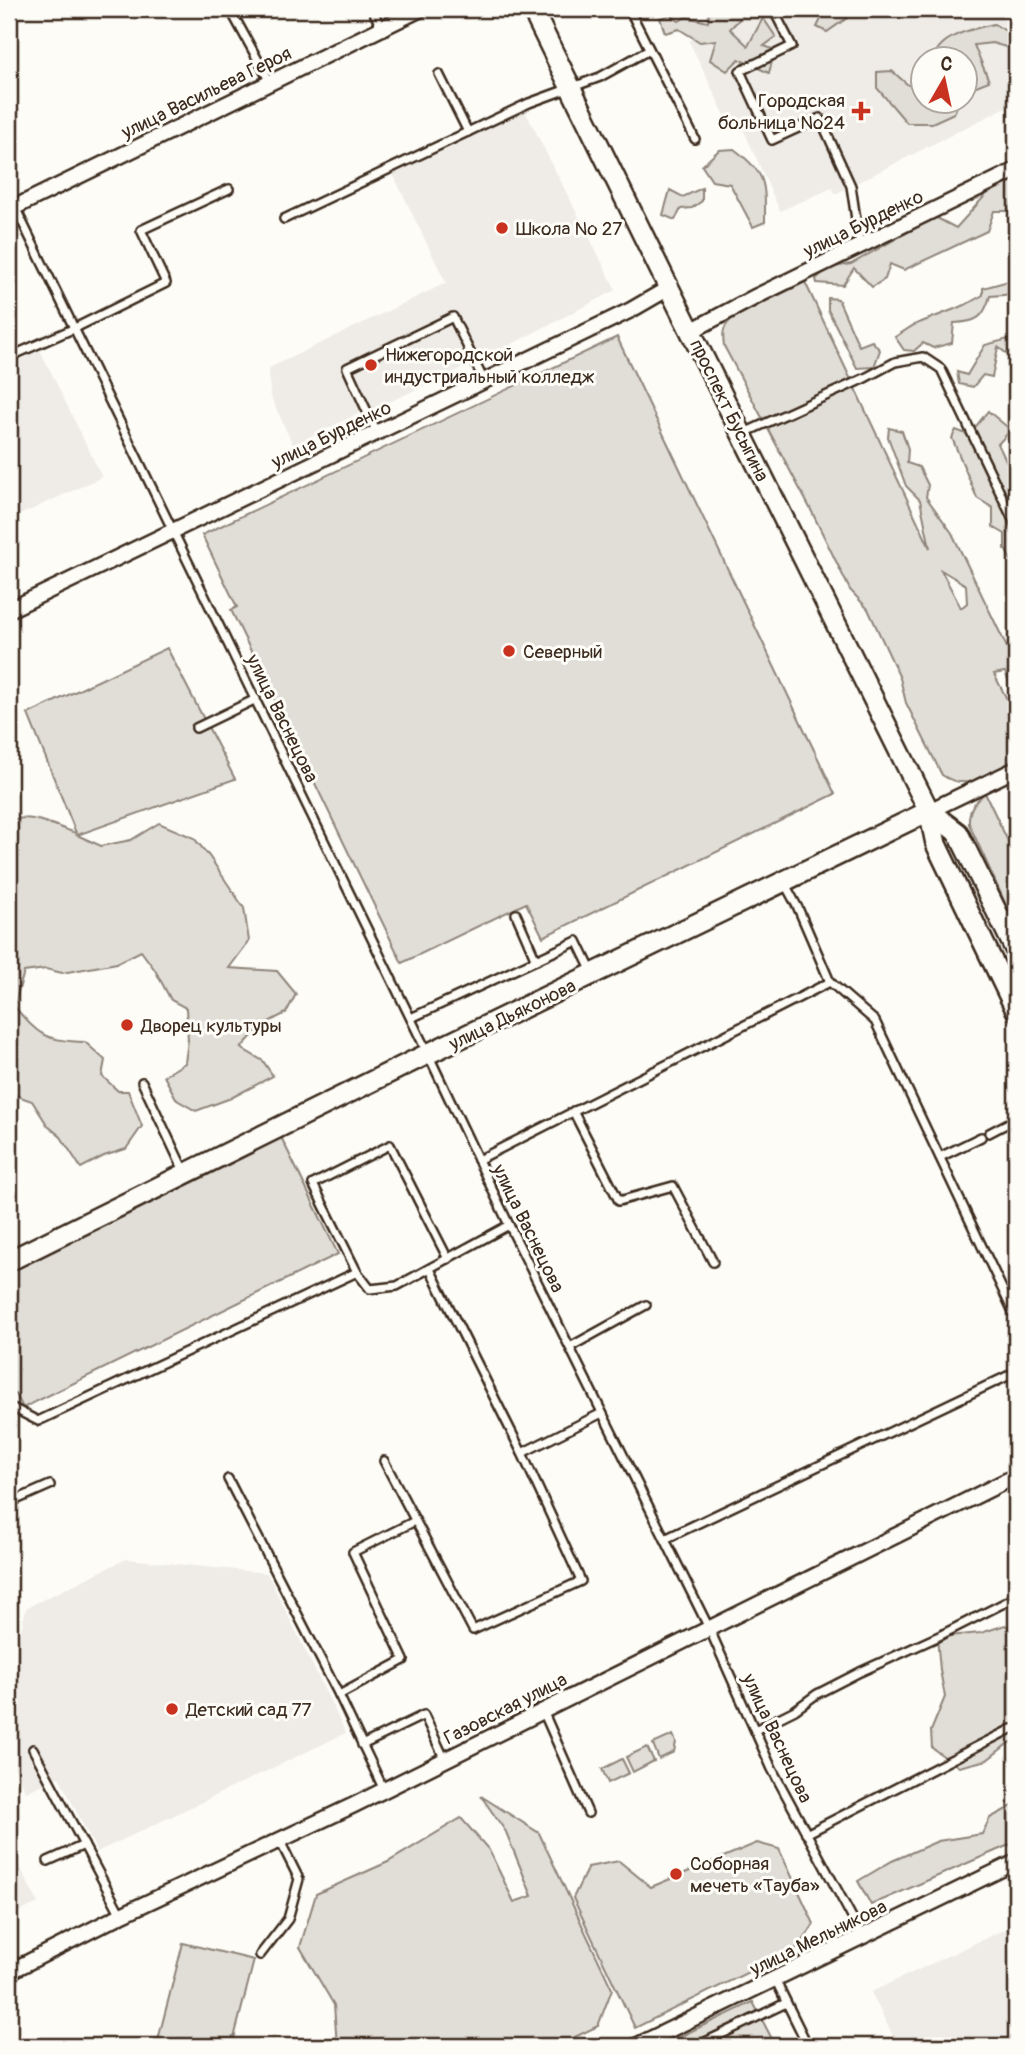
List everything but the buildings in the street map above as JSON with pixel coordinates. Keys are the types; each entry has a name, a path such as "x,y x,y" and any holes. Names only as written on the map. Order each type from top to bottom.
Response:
{"main road":[{"name":"проспект Бусыгина","path":"532,9 929,811 936,844 1016,1010"},
{"name":"проспект Бусыгина","path":"929,811 958,833 1016,951"},
{"name":"улица Дьяконова","path":"9,1261 929,811"}],"street":[{"name":"улица Васильева Героя","path":"12,209 421,9"},
{"name":"улица Бурденко","path":"691,331 1016,170"},
{"name":"улица Бурденко","path":"11,607 631,310 669,288"},
{"name":"улица Дьяконова","path":"929,811 1016,769"},
{"name":"Газовская улица","path":"9,1972 121,1915 445,1760 1016,1476"},
{"name":"улица Мельникова","path":"636,2046 1016,1862"}],"lane":[{"path":"230,9 270,82"},
{"path":"372,9 381,27"},
{"path":"629,9 695,139"},
{"path":"773,9 792,46 740,71 772,140 820,118 851,186 860,247"},
{"path":"284,219 529,103 600,77 649,50"},
{"path":"439,74 468,132"},
{"path":"9,357 166,283 141,230 229,189"},
{"name":"улица Васнецова","path":"12,209 75,328 509,1225 709,1628 772,1769 862,1937"},
{"path":"377,433 347,368 453,317 484,381"},
{"path":"742,435 895,362 923,356 942,369 1016,526"},
{"path":"196,728 256,699"},
{"path":"784,882 830,982 875,1021 1016,1318"},
{"path":"516,914 536,960"},
{"path":"411,1018 577,941 593,974"},
{"path":"478,1160 830,982"},
{"path":"142,1082 186,1174"},
{"path":"573,1111 619,1201 673,1186 713,1262"},
{"path":"989,1133 1016,1119"},
{"path":"940,1157 981,1137"},
{"path":"448,1259 390,1145 313,1184 357,1272 370,1289 397,1286 430,1269 448,1259 509,1225"},
{"path":"384,1461 473,1630 581,1581 522,1453 430,1269"},
{"path":"9,1406 38,1421 357,1272"},
{"path":"570,1347 646,1305"},
{"path":"665,1539 1016,1372"},
{"path":"522,1453 602,1413"},
{"path":"228,1479 339,1695 384,1790"},
{"path":"9,1503 50,1485"},
{"path":"339,1695 404,1660 353,1552 415,1521"},
{"path":"755,1730 860,1672 1016,1597"},
{"path":"543,1710 588,1813"},
{"path":"362,1745 424,1715 445,1760"},
{"path":"806,1833 1011,1729"},
{"path":"33,1749 121,1915"},
{"path":"260,1955 288,1919 299,1879 280,1840"},
{"path":"48,1861 84,1845"},
{"path":"775,1979 808,2046"},
{"path":"697,2046 786,2003"}],"shaded area":[{"path":"709,9 749,9 730,29 748,46 763,18 776,37 764,46 775,50 769,73 739,59 727,71 710,60 716,40 700,42 679,29 665,33 660,18 670,15 679,21 686,17 708,22"},
{"name":"Городская больница №24","path":"753,9 1016,9 1016,102 835,194 832,188 780,211 739,120 729,124 689,41"},
{"path":"826,9 850,9 847,18 827,32 817,27"},
{"path":"994,24 1016,37 1016,50 992,43 941,46 967,31"},
{"path":"979,57 989,81 979,85"},
{"path":"892,71 909,85 909,116 947,116 932,123 907,123 877,88 877,72"},
{"name":"Школа № 27","path":"525,111 616,290 483,359 481,356 466,363 467,366 293,445 270,395 269,368 446,283 393,174"},
{"path":"734,149 753,165 764,188 765,222 753,227 730,184 712,181 702,166 719,150"},
{"path":"1016,173 1016,199 1012,201 1010,211 994,211 987,231 904,270 890,264 885,279 872,287 854,268 843,285 817,283 816,279 828,268 851,264 935,217 956,228 999,180"},
{"path":"702,188 702,201 692,208 681,209 675,220 663,215 670,190 683,197"},
{"path":"1016,279 1016,294 990,296 982,314 974,320 954,323 952,343 933,348 923,343 914,351 904,350 895,337 914,325 983,295 983,288"},
{"path":"805,282 930,548 920,500 906,486 888,437 889,428 902,431 908,449 907,463 919,467 928,485 926,497 952,533 1016,666 1016,700 1005,672 994,674 1013,711 1016,705 1016,762 970,782 952,780 942,775 906,703 900,678 868,609 850,590 724,346 724,330 734,317","holes":["941,570 966,585 967,603 961,608"]},
{"path":"828,298 838,299 859,346 872,341 880,350 874,367 857,368 828,310"},
{"name":"Северный","path":"617,337 835,794 543,937 526,903 402,963 231,610 237,607 202,535"},
{"path":"1016,337 1015,360 998,347 992,377 983,375 973,387 959,384 957,372 967,375 985,345"},
{"path":"40,350 102,477 9,520 9,365"},
{"path":"988,411 1011,430 998,444 1016,481 1016,569 1005,549 1005,534 993,527 993,508 977,498 952,438 956,430 969,435"},
{"path":"167,648 235,779 77,835 101,846 131,840 159,823 194,838 244,908 249,941 229,968 277,971 296,994 286,1013 261,1026 241,1048 263,1061 273,1076 231,1098 196,1111 177,1100 164,1076 185,1063 188,1040 186,1008 171,1000 141,951 117,963 62,973 46,969 24,972 14,1006 44,1035 85,1042 105,1060 102,1076 118,1091 128,1091 142,1126 126,1149 104,1156 81,1168 61,1137 48,1126 32,1101 9,1093 9,821 34,819 76,833 28,714"},
{"path":"985,793 1016,858 1016,927 969,824 972,807"},
{"path":"281,1137 338,1254 23,1408 16,1394 9,1397 9,1271"},
{"name":"Детский сад 77","path":"126,1559 267,1573 346,1733 97,1852 59,1777 26,1792 9,1757 9,1686 26,1608"},
{"path":"1005,1625 1016,1631 1016,1745 1010,1742 987,1760 959,1767 932,1748 931,1731 945,1697 937,1637 981,1633"},
{"path":"673,1735 676,1742 674,1752 659,1759 653,1744"},
{"path":"647,1747 654,1761 633,1772 626,1757"},
{"path":"622,1759 629,1773 608,1783 602,1769"},
{"path":"481,1796 539,1833 612,1989 598,2026 556,2046 337,2046 334,2005 300,1947 316,1894 388,1862 461,1818 489,1850 514,1902 532,1896 506,1832"},
{"path":"1016,1804 1016,1842 871,1905 858,1881 892,1861 938,1841 982,1834 990,1818"},
{"path":"757,1843 779,1849 814,1924 799,1947 635,2028 573,1898 588,1867 619,1861 651,1887"},
{"path":"9,1845 38,1903 9,1917"},
{"path":"1016,1924 1016,2046 898,2046 871,1992"},
{"path":"183,1943 254,1960 232,2046 185,2046 158,2040"},
{"path":"753,2002 773,2041 762,2046 660,2046"}],"place":[{"name":"Городская больница №24","path":"861,111"},
{"name":"Школа № 27","path":"502,228"},
{"name":"Нижегородской индустриальный колледж","path":"371,365"},
{"name":"Северный","path":"509,651"},
{"name":"Дворец культуры","path":"127,1025"},
{"name":"Детский сад 77","path":"172,1709"},
{"name":"Соборная мечеть «Тауба»","path":"676,1874"}]}
